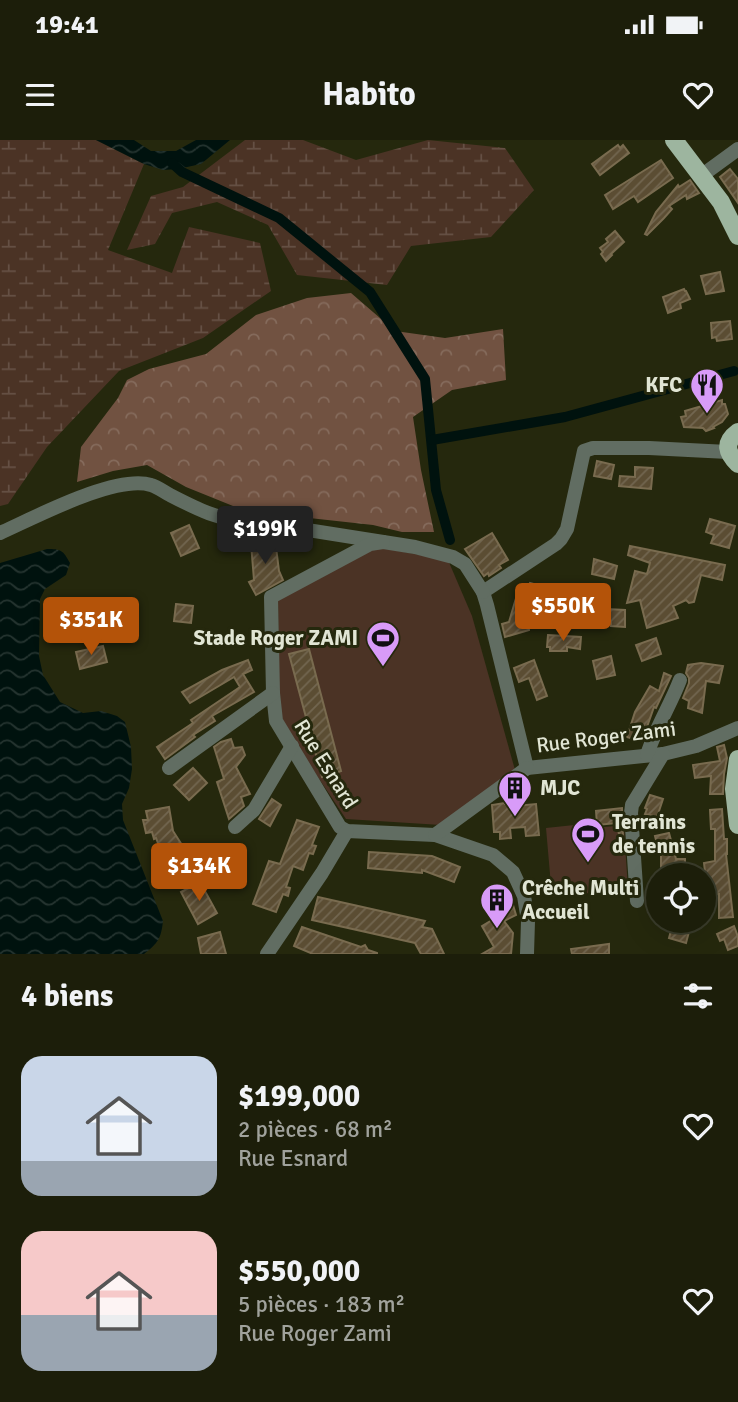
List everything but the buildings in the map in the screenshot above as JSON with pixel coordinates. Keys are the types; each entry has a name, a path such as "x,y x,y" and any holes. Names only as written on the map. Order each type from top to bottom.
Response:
{"main road":[{"path":"674,140 721,202 738,236"},
{"path":"738,758 734,789 738,825"}],"street":[{"path":"701,176 738,149"},
{"path":"483,592 561,539 567,528 584,451 587,449 736,448"},
{"name":"Rue Roger Zami","path":"0,533 101,489 132,483 151,485 208,514 234,522 383,541 453,557 465,564 483,592 527,768 663,754 695,746 738,729"},
{"name":"Rue Esnard","path":"383,541 370,544 271,597 272,693 276,722 337,823 347,831 435,835 493,855 513,872 526,908 527,954"},
{"path":"647,755 653,736 680,680"},
{"path":"169,768 272,693"},
{"path":"235,827 254,810 292,746"},
{"path":"637,901 632,805 663,754"},
{"path":"435,835 527,768"},
{"path":"267,954 347,831"}],"green space":[{"path":"0,140 96,140 144,164 108,250 172,273 189,227 260,243 271,291 203,338 119,371 47,447 8,504 0,506"},
{"path":"245,140 303,140 356,160 428,140 505,148 534,190 491,237 411,246 387,285 297,275 268,225 217,202 172,213 155,244 127,250 151,196 183,187"},
{"path":"351,293 395,331 445,338 503,329 506,380 452,390 413,417 434,532 402,532 373,525 273,514 233,506 186,487 147,465 113,471 77,482 81,447 118,398 127,380 149,369 206,354 256,315 307,298"},
{"name":"Stade Roger ZAMI","path":"371,546 448,560 472,616 515,770 441,825 346,819 279,719 278,595"},
{"name":"Terrains de tennis","path":"593,823 594,828 615,826 617,830 624,829 628,889 552,897 546,828"}],"water":[{"path":"96,140 134,140 151,151 176,151 196,140 230,140 201,164 163,170 144,164"},
{"path":"47,549 61,551 70,563 66,575 45,589 40,599 39,656 43,675 60,702 83,713 101,711 117,716 125,722 131,747 132,769 129,788 122,804 123,820 163,921 158,940 144,954 0,954 0,563"}],"waterway":[{"path":"172,163 182,172 279,218 370,292 425,379 436,490 450,540"},
{"path":"432,440 565,417 734,371"}],"place":[{"name":"KFC","path":"707,415"},
{"name":"Stade Roger ZAMI","path":"383,668"},
{"name":"MJC","path":"515,818"},
{"name":"Terrains de tennis","path":"588,864"},
{"name":"Crêche Multi Accueil","path":"497,930"}]}
